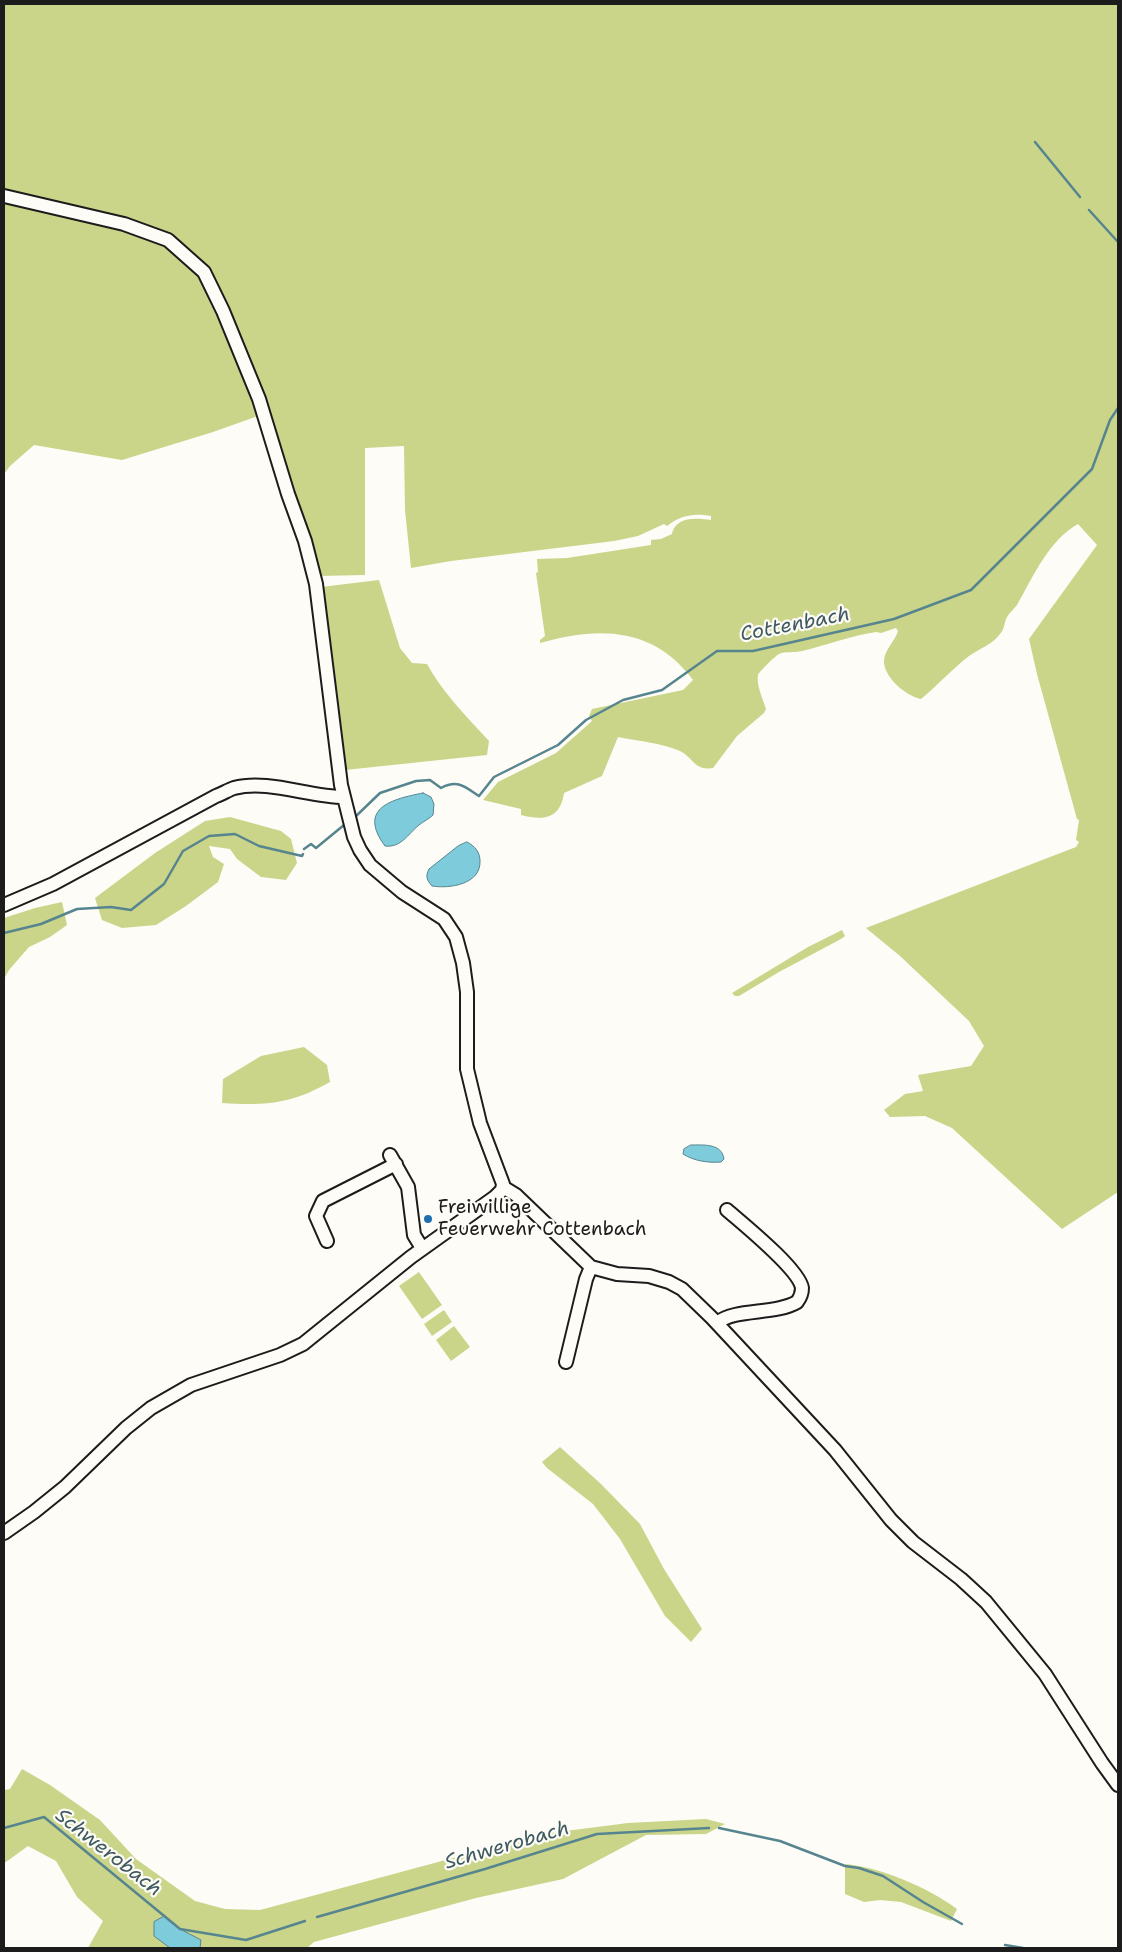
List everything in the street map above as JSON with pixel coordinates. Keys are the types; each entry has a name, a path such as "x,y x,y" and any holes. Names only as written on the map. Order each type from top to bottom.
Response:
{"street":[{"path":"4,196 124,224 168,240 204,272 223,311 259,399 288,494 305,541 316,584 344,797 354,837 364,858 402,892 444,919 456,936 463,963 467,992 467,1069 486,1143 502,1180 503,1188 495,1197 422,1248 303,1344 280,1355 191,1385 151,1408 126,1428 52,1498 4,1533"},
{"path":"4,905 53,884 234,788 255,786 344,797"},
{"path":"327,1241 316,1216 323,1201 393,1160 408,1187 414,1235 422,1248"},
{"path":"503,1188 516,1195 591,1267 616,1274 649,1276 669,1282 682,1289 718,1323 835,1450 891,1520 913,1542 961,1579 986,1602 1045,1674 1118,1785"},
{"path":"718,1323 730,1317 788,1307 797,1302 802,1291 799,1281 772,1250 727,1210"},
{"path":"566,1362 586,1279 591,1267"}],"green space":[{"path":"4,4 1118,4 1118,1192 1062,1229 952,1128 925,1116 890,1117 884,1110 905,1094 923,1091 918,1075 971,1066 984,1046 969,1021 900,956 866,928 1076,847 1079,842 1076,840 1079,820 1077,819 1029,639 1097,545 1078,524 1058,539 1050,549 1017,605 1007,617 1003,630 997,638 963,661 921,699 902,690 887,673 884,660 888,649 897,635 898,631 896,628 802,651 782,653 777,655 758,675 759,688 766,709 764,713 737,736 713,768 698,766 685,754 673,748 618,737 602,776 564,793 559,808 550,816 544,818 529,817 521,815 521,809 483,800 498,782 556,753 592,721 589,716 592,709 683,690 693,680 678,662 661,649 624,635 604,633 583,634 540,643 540,640 545,636 536,573 538,572 537,559 567,558 651,545 651,540 661,539 672,534 674,528 682,521 694,519 711,520 711,516 688,516 638,536 614,541 451,561 411,568 405,510 404,446 365,448 365,575 319,576 301,514 258,416 122,460 34,445 10,466 4,474"},
{"path":"379,580 400,648 412,663 427,664 448,695 489,741 487,755 345,770 321,587"},
{"path":"230,817 281,831 291,839 297,863 286,880 261,877 237,859 230,849 209,846 213,857 224,864 218,882 186,906 156,925 122,928 102,920 95,898 155,853 205,821"},
{"path":"62,902 67,925 50,937 29,947 9,970 4,979 4,918"},
{"path":"842,930 845,936 841,939 739,996 735,996 732,993 808,947"},
{"path":"304,1047 327,1065 330,1082 303,1095 278,1102 252,1104 222,1103 223,1079 261,1056"},
{"path":"419,1272 442,1305 422,1319 399,1286"},
{"path":"444,1310 452,1322 432,1336 424,1324"},
{"path":"454,1326 470,1347 451,1361 436,1340"},
{"path":"560,1447 601,1484 640,1524 664,1569 702,1629 691,1642 665,1616 620,1539 593,1504 542,1462"},
{"path":"22,1769 50,1785 100,1820 136,1859 195,1901 225,1909 260,1910 542,1834 628,1823 706,1819 725,1824 706,1834 646,1835 563,1879 476,1898 314,1942 307,1948 88,1948 103,1921 77,1897 56,1861 28,1846 4,1862 4,1790 10,1789"},
{"path":"845,1864 873,1869 904,1880 946,1901 957,1909 951,1921 901,1902 880,1900 864,1902 845,1894"}],"water":[{"path":"423,793 431,797 434,804 433,815 400,843 385,846 377,833 375,823 377,814 390,802"},
{"path":"467,842 475,847 479,855 479,869 475,875 463,883 447,887 432,886 427,878 429,869 458,846"},
{"path":"691,1145 706,1145 716,1148 720,1150 724,1159 721,1162 706,1162 683,1154 684,1149"},
{"path":"165,1916 180,1929 201,1940 200,1948 170,1948 154,1936 154,1922"}],"waterway":[{"path":"1035,142 1080,197"},
{"path":"1089,210 1118,242"},
{"name":"Cottenbach","path":"354,818 380,793 416,781 430,780 441,788 457,784 479,796 494,777 558,745 586,720 623,700 662,690 717,651 753,651 894,619 971,590 1092,469 1110,420 1118,408"},
{"name":"Cottenbach","path":"304,849 311,844 316,848 344,825"},
{"name":"Cottenbach","path":"4,933 41,924 77,909 111,907 131,910 164,884 183,851 209,836 235,834 259,846 302,856 303,854"},
{"name":"Schwerobach","path":"4,1828 44,1817 180,1929 246,1940 305,1921"},
{"name":"Schwerobach","path":"317,1917 485,1869 597,1834 709,1828"},
{"name":"Schwerobach","path":"719,1828 780,1841 845,1866 859,1868 883,1876 962,1924"},
{"name":"Schwerobach","path":"1005,1945 1023,1948"}],"place":[{"name":"Freiwillige Feuerwehr Cottenbach","path":"428,1219"}]}
